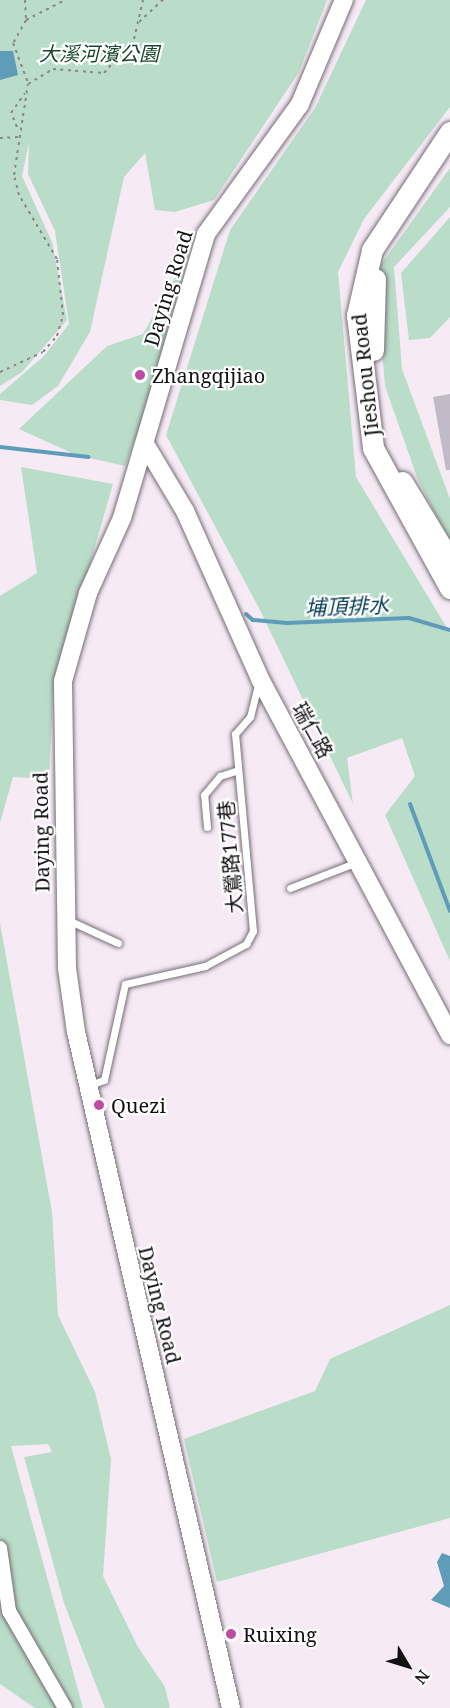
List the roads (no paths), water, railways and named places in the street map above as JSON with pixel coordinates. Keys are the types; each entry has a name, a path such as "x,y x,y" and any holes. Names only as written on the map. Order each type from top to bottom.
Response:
{"main road":[{"name":"Jieshou Road","path":"450,132 372,250 357,315 373,448 450,588"},
{"name":"Jieshou Road","path":"450,157 384,256 375,276 372,320 376,402 386,443 403,484 450,561"}],"street":[{"name":"Daying Road","path":"231,1708 87,1086 67,968 62,792 67,657 88,593 123,518 206,234 300,104 344,0"},
{"name":"瑞仁路","path":"145,444 185,511 260,679 450,1035"},
{"path":"0,1548 9,1611 65,1708"}],"lane":[{"name":"大鶯路177巷","path":"87,1086 104,1080 125,984 205,966 250,937 251,893 235,734 250,717 260,679"},
{"path":"207,827 204,795 220,776 238,770"},
{"path":"290,888 357,862"},
{"path":"66,919 118,943"}],"water":[{"path":"0,51 13,51 18,75 0,80"},
{"path":"442,1553 450,1556 450,1608 431,1600 444,1586 437,1562"}],"waterway":[{"name":"埔頂排水","path":"0,447 88,457"},
{"name":"埔頂排水","path":"246,614 253,620 287,623 409,618 450,630"},
{"path":"410,804 450,911"}],"place":[{"name":"Zhangqijiao","path":"140,375"},
{"name":"Quezi","path":"99,1105"},
{"name":"Ruixing","path":"231,1634"}],"park label":[{"name":"大溪河濱公園","path":"99,53"}]}
